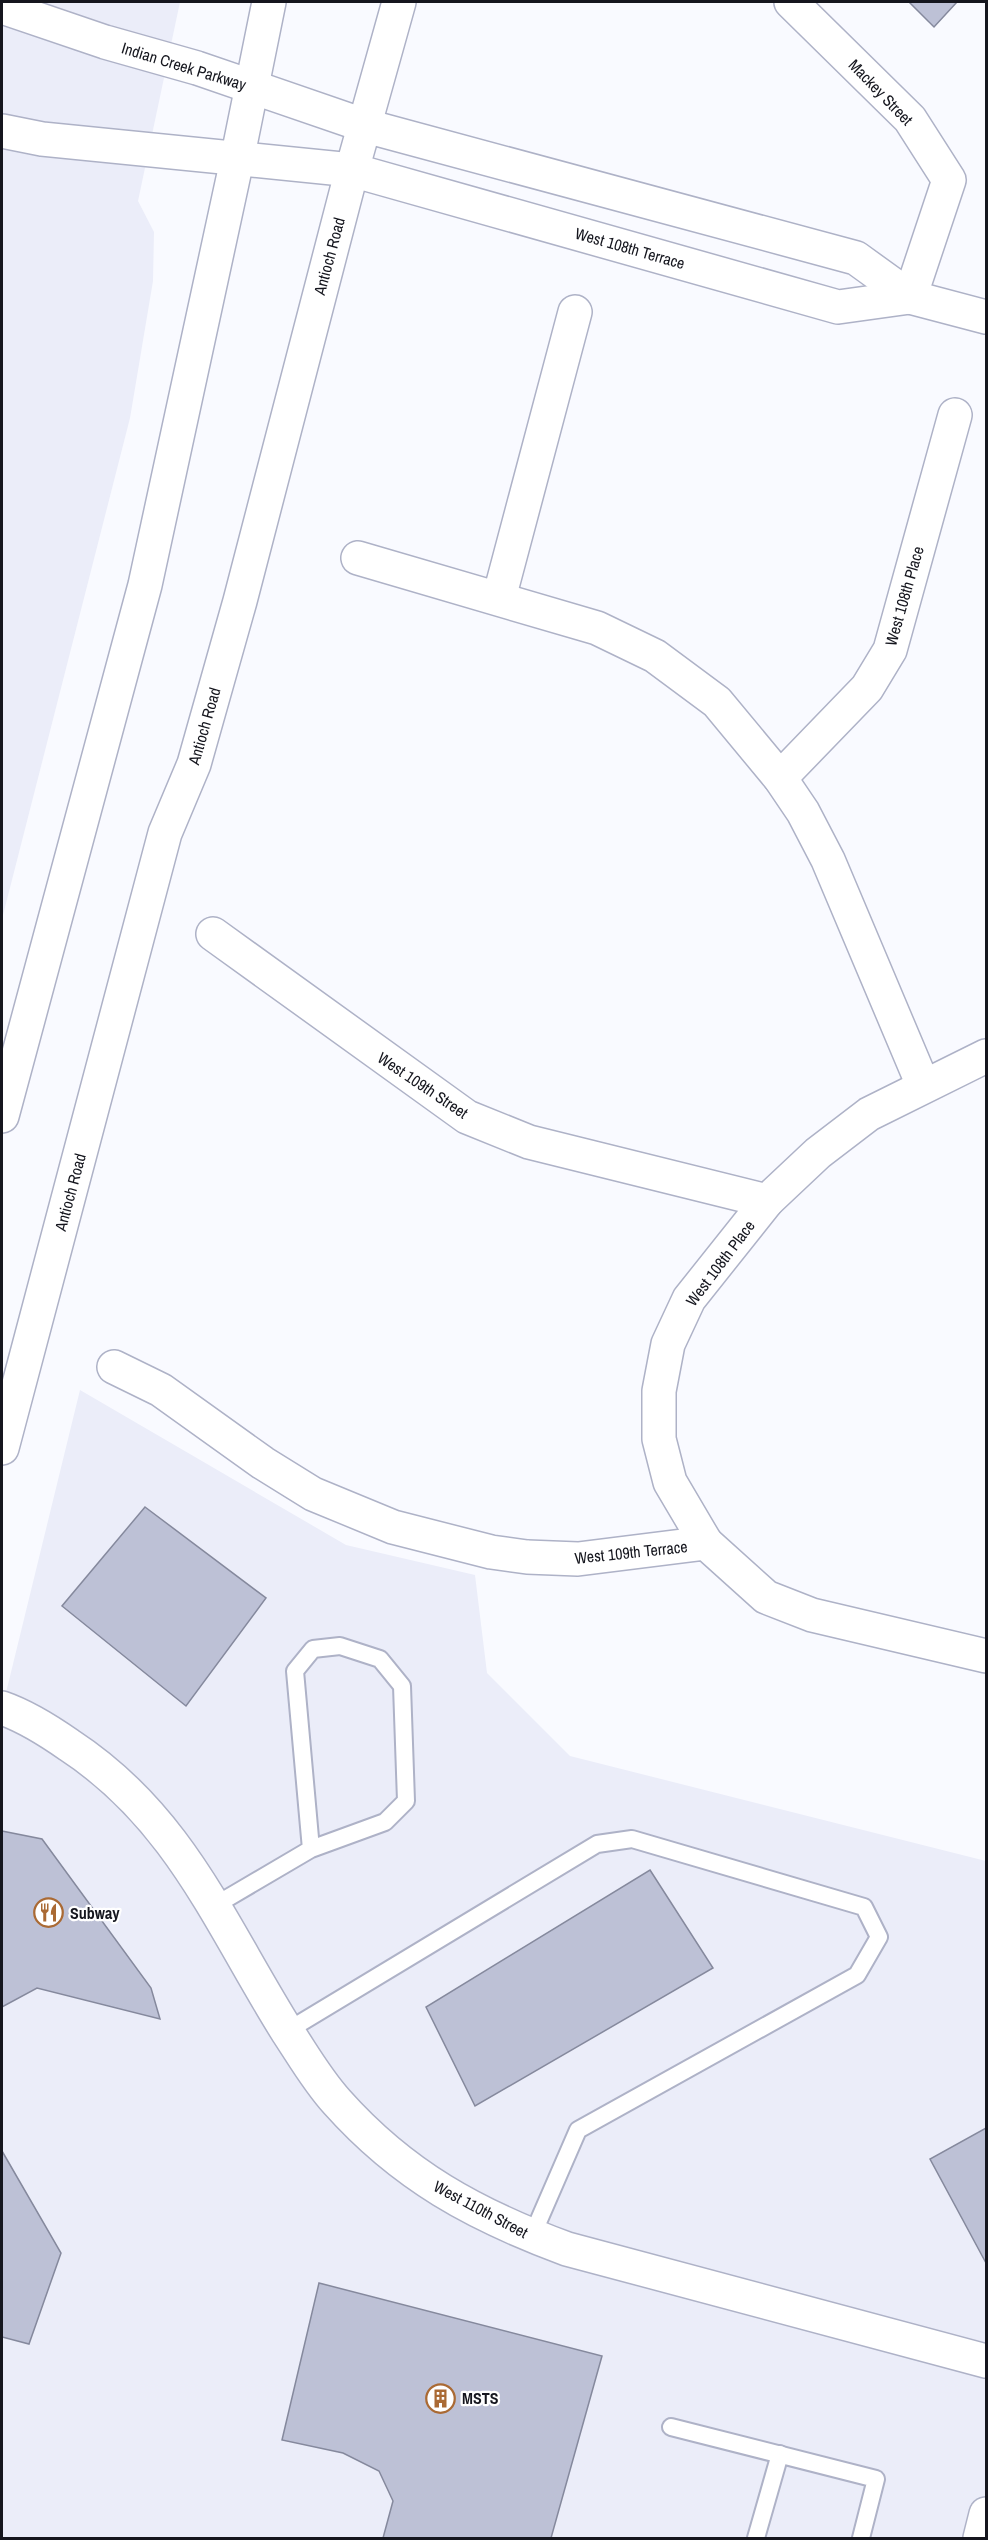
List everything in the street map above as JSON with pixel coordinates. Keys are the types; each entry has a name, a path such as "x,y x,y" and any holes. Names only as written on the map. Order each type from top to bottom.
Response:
{"street":[{"path":"2,1116 145,585 269,2"},
{"name":"Antioch Road","path":"2,1448 165,832 194,764 237,612 352,170 399,2"},
{"name":"Mackey Street","path":"791,2 910,119 949,180 910,297"},
{"name":"Indian Creek Parkway","path":"2,7 105,42 197,68 366,126"},
{"name":"West 108th Terrace","path":"366,126 856,258 910,297 987,317"},
{"path":"2,131 42,139 352,170"},
{"name":"West 108th Terrace","path":"352,170 838,307 910,297"},
{"path":"500,598 575,312"},
{"name":"West 108th Place","path":"780,778 867,688 890,650 955,415"},
{"path":"358,558 597,628 655,656 717,702 780,778 803,812 828,860 922,1085"},
{"name":"West 109th Street","path":"213,934 467,1117 529,1142 767,1201"},
{"name":"West 108th Place","path":"706,1543 670,1482 659,1439 659,1391 668,1344 689,1299 767,1201 818,1153 868,1114 922,1085 987,1056"},
{"name":"West 109th Terrace","path":"114,1367 161,1389 262,1463 313,1494 393,1527 491,1552 527,1557 578,1559 706,1543 766,1597 812,1615 987,1656"},
{"name":"West 110th Street","path":"2,1708 55,1736 92,1760 119,1782 145,1808 168,1836 214,1906 311,2068 364,2131 396,2158 446,2194 532,2236 578,2252 987,2361"},
{"path":"980,2538 987,2514"}],"lane":[{"path":"214,1906 312,1849 385,1821 406,1801 402,1686 380,1659 340,1646 313,1649 295,1671 312,1849"},
{"path":"287,2031 597,1844 632,1839 864,1906 879,1937 857,1975 578,2130 532,2236"},
{"path":"671,2427 876,2479 861,2538"},
{"path":"756,2538 780,2454"}],"shaded area":[{"path":"2,2 180,2 138,201 154,232 153,281 130,418 2,919"},
{"path":"80,1390 346,1545 475,1575 487,1673 570,1756 986,1861 986,2538 2,2538 2,1709"}],"building":[{"path":"909,2 957,2 934,27"},
{"path":"145,1507 266,1598 186,1706 62,1606"},
{"name":"Subway","path":"2,1831 42,1839 151,1988 160,2019 37,1988 2,2007"},
{"path":"650,1870 713,1968 475,2106 426,2007"},
{"path":"986,2128 986,2263 930,2159"},
{"path":"2,2151 61,2253 29,2344 2,2337"},
{"name":"MSTS","path":"319,2283 602,2356 551,2538 383,2538 393,2501 379,2471 343,2453 282,2440"}],"place":[{"name":"Subway","path":"49,1913"},
{"name":"MSTS","path":"441,2398"}]}
